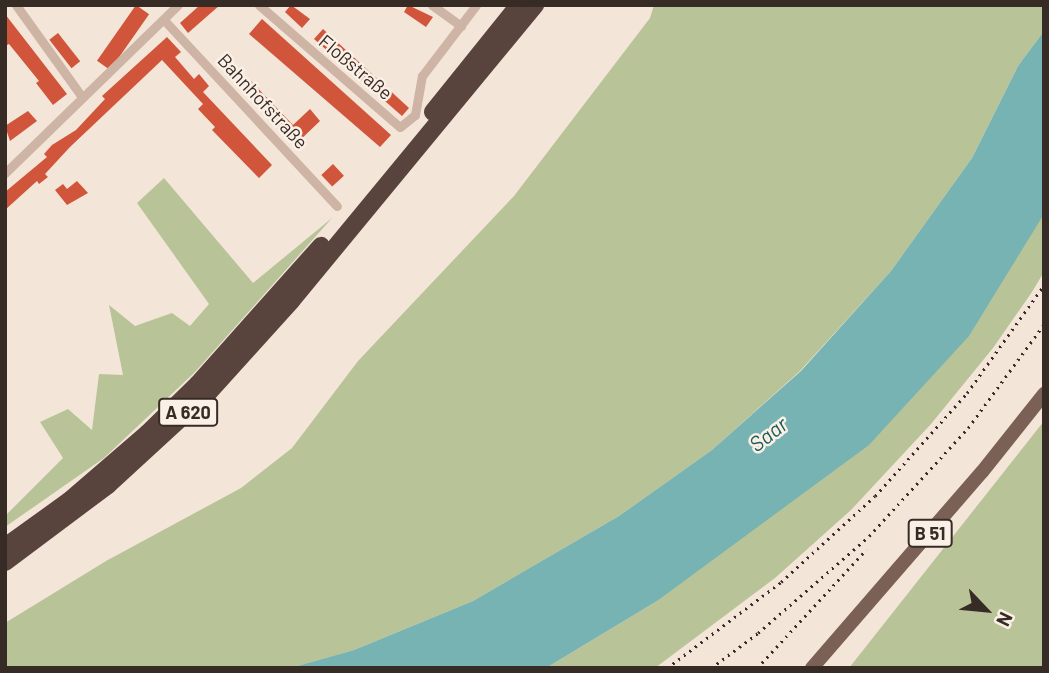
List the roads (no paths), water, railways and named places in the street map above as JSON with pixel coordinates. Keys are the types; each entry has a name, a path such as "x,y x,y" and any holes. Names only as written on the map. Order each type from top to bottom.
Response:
{"highway":[{"name":"A 620","path":"427,128 519,5"},
{"name":"A 620","path":"5,562 97,494 173,426 251,346 427,128 535,5"},
{"name":"A 620","path":"5,547 69,501 148,433 341,232"}],"main road":[{"name":"B 51","path":"812,668 982,472 1044,394"}],"street":[{"path":"16,5 82,97"},
{"path":"5,173 177,5"},
{"name":"Floßstraße","path":"260,5 400,127 415,115 422,76 461,26"},
{"path":"432,5 461,26 476,5"},
{"name":"Bahnhofstraße","path":"163,20 337,206"}],"water":[{"name":"Saar","path":"1044,31 1044,214 969,336 869,445 657,601 546,668 290,668 354,650 473,601 619,516 712,450 801,371 891,271 972,158 1018,66"}],"railway":[{"path":"667,668 781,582 875,496 967,393 1044,285"},
{"path":"711,668 758,633 869,536 968,428 1044,324"},
{"path":"757,668 866,550"}]}
